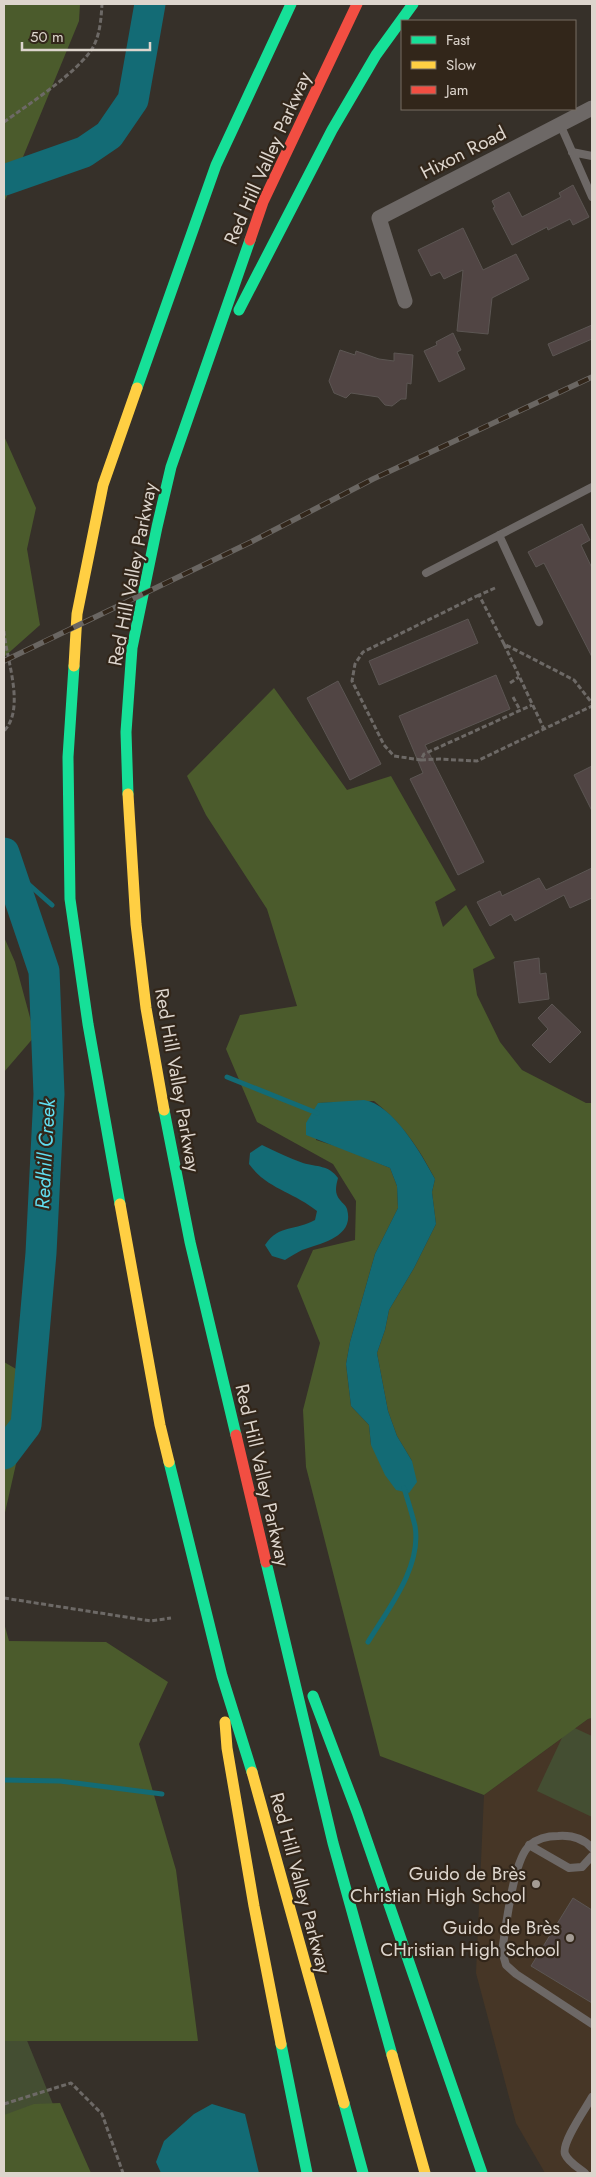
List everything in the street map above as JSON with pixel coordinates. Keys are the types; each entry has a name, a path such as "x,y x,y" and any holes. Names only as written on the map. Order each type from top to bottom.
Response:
{"highway":[{"name":"Red Hill Valley Parkway","path":"291,4 216,165 103,485 78,614 68,757 70,899 88,1024 160,1425 222,1676 244,1742 363,2173"},
{"name":"Red Hill Valley Parkway","path":"357,4 263,202 212,342 172,467 156,527 132,648 126,732 129,817 137,933 146,1008 190,1242 333,1843 426,2173"},
{"path":"401,20 413,4"},
{"path":"212,342 235,317 332,130 376,54 401,20"},
{"path":"271,1586 357,1812 482,2173"},
{"path":"222,1676 227,1748 256,1915 306,2173"}],"street":[{"name":"Hixon Road","path":"405,301 379,218 592,108"}],"lane":[{"path":"560,124 592,197"},
{"path":"572,152 592,156"},
{"path":"426,573 592,488"},
{"path":"500,535 539,622"},
{"path":"591,1846 572,1835 546,1836 529,1846 518,1861 502,1951 506,1965 516,1974 592,2024"},
{"path":"529,1846 569,1868 582,1867 592,1856"},
{"path":"585,2173 571,2162 565,2154 565,2144 592,2097"}],"path":[{"path":"4,122 45,93 90,51 101,26 102,4"},
{"path":"495,588 363,652 355,664 352,682 384,745 394,756 421,760 477,761 592,704 574,680 504,644"},
{"path":"479,595 544,729"},
{"path":"4,631 14,706 10,724 4,731"},
{"path":"510,682 519,677"},
{"path":"513,697 520,710"},
{"path":"421,760 424,754 532,705"},
{"path":"4,1598 151,1621 171,1618"},
{"path":"4,2104 71,2083 102,2114 123,2173"}],"shaded area":[{"name":"Guido de Brès Christian High School","path":"592,1718 592,2173 545,2173 516,2123 476,1973 484,1795 588,1719"}],"green space":[{"path":"4,4 80,4 79,21 4,203"},
{"path":"4,436 36,508 27,549 40,625 4,657"},
{"path":"274,688 347,790 391,776 456,890 435,902 443,927 466,905 495,958 473,969 477,995 500,1042 522,1070 586,1103 592,1103 592,1718 588,1719 484,1795 380,1756 306,1467 303,1410 320,1343 297,1286 313,1250 355,1240 356,1201 333,1164 257,1122 226,1049 240,1015 297,1006 267,909 206,815 187,776","holes":["374,1101 384,1109 409,1137 435,1179 432,1192 436,1224 414,1268 389,1310 385,1330 377,1353 388,1411 397,1436 412,1461 371,1445 369,1425 351,1406 346,1364 350,1342 375,1254 398,1208 397,1186 390,1168 342,1148 316,1140 318,1103"]},
{"path":"4,937 15,962 35,1036 4,1072"},
{"path":"4,1362 35,1380 4,1517"},
{"path":"4,1623 9,1641 106,1642 168,1682 139,1744 176,1870 198,2041 4,2041"},
{"path":"568,1725 592,1736 592,1817 537,1791"},
{"path":"4,1984 81,2173 4,2173"},
{"path":"60,2103 91,2173 4,2173 4,2115 34,2104"}],"water":[{"path":"364,1100 375,1104 396,1120 406,1132 435,1179 432,1192 436,1224 414,1268 389,1310 385,1330 377,1353 388,1411 397,1436 412,1461 417,1482 409,1493 396,1490 385,1475 371,1445 369,1425 351,1406 346,1364 350,1342 375,1254 398,1208 397,1186 390,1168 306,1135 306,1123 318,1103"},
{"path":"262,1145 303,1163 327,1169 338,1178 336,1192 347,1209 348,1219 346,1226 341,1232 327,1241 302,1250 285,1260 272,1256 265,1245 270,1238 282,1231 315,1220 317,1211 272,1185 249,1164 250,1153"},
{"path":"212,2104 245,2114 259,2173 161,2173 156,2162 164,2141 194,2114"}],"building":[{"path":"573,185 589,217 573,225 570,219 548,230 547,227 512,245 493,208 495,207 492,201 509,192 522,217 561,197 559,193"},
{"path":"463,228 483,270 516,254 529,279 492,298 488,334 457,331 463,270 444,279 440,272 431,276 418,250"},
{"path":"592,325 592,339 553,356 548,344"},
{"path":"453,333 461,350 457,352 465,369 439,382 424,351 437,345 436,342"},
{"path":"340,350 355,355 356,351 379,359 394,361 394,353 413,355 411,384 407,383 406,399 401,399 392,406 385,405 378,397 351,393 346,398 334,393 329,381"},
{"path":"582,524 590,540 581,545 592,568 592,657 544,563 536,567 528,552"},
{"path":"468,619 478,643 379,685 369,661"},
{"path":"496,675 510,709 425,745 484,862 458,875 410,779 423,773 399,716"},
{"path":"338,681 381,764 350,780 307,698"},
{"path":"592,766 592,811 574,775"},
{"path":"592,868 592,898 570,908 564,895 515,921 511,914 490,926 477,902 500,891 502,896 539,878 546,890"},
{"path":"539,958 540,974 546,973 549,999 519,1003 514,962"},
{"path":"552,1004 581,1032 550,1063 532,1045 548,1029 538,1018"},
{"name":"Guido de Brès CHristian High School","path":"573,1898 592,1910 592,2003 531,1966"}],"waterway":[{"name":"Redhill Creek","path":"4,180 84,152 109,135 133,100 150,4"},
{"name":"Redhill Creek","path":"4,853 44,971 49,1094 41,1253 26,1425 4,1454"},
{"path":"8,866 52,905"},
{"path":"227,1077 317,1113"},
{"path":"368,1642 402,1587 413,1557 416,1541 415,1526 404,1488"},
{"path":"4,1780 60,1781 162,1794"}],"railway":[{"path":"4,661 251,542 373,479 592,377"}],"traffic: fast":[{"path":"137,388 216,165 291,4"},
{"path":"401,20 413,4"},
{"path":"239,310 332,130 376,55 401,21"},
{"path":"128,794 126,732 132,648 157,527 171,467 250,240"},
{"path":"74,666 68,757 70,899 88,1024 120,1204"},
{"path":"164,1110 190,1242 236,1435"},
{"path":"169,1462 222,1676 252,1772"},
{"path":"266,1562 333,1843 392,2055"},
{"path":"313,1696 357,1812 482,2173"},
{"path":"281,2044 307,2173"},
{"path":"344,2103 363,2173"}],"traffic: slow":[{"path":"74,666 77,614 103,485 137,388"},
{"path":"128,794 136,924 146,1008 164,1110"},
{"path":"120,1204 160,1425 169,1462"},
{"path":"225,1722 227,1748 254,1906 281,2044"},
{"path":"252,1772 344,2103"},
{"path":"392,2055 425,2173"}],"traffic: jam":[{"path":"250,240 263,202 357,4"},
{"path":"236,1435 266,1562"}],"place":[{"name":"Guido de Brès Christian High School","path":"536,1884"},
{"name":"Guido de Brès CHristian High School","path":"570,1938"}]}
